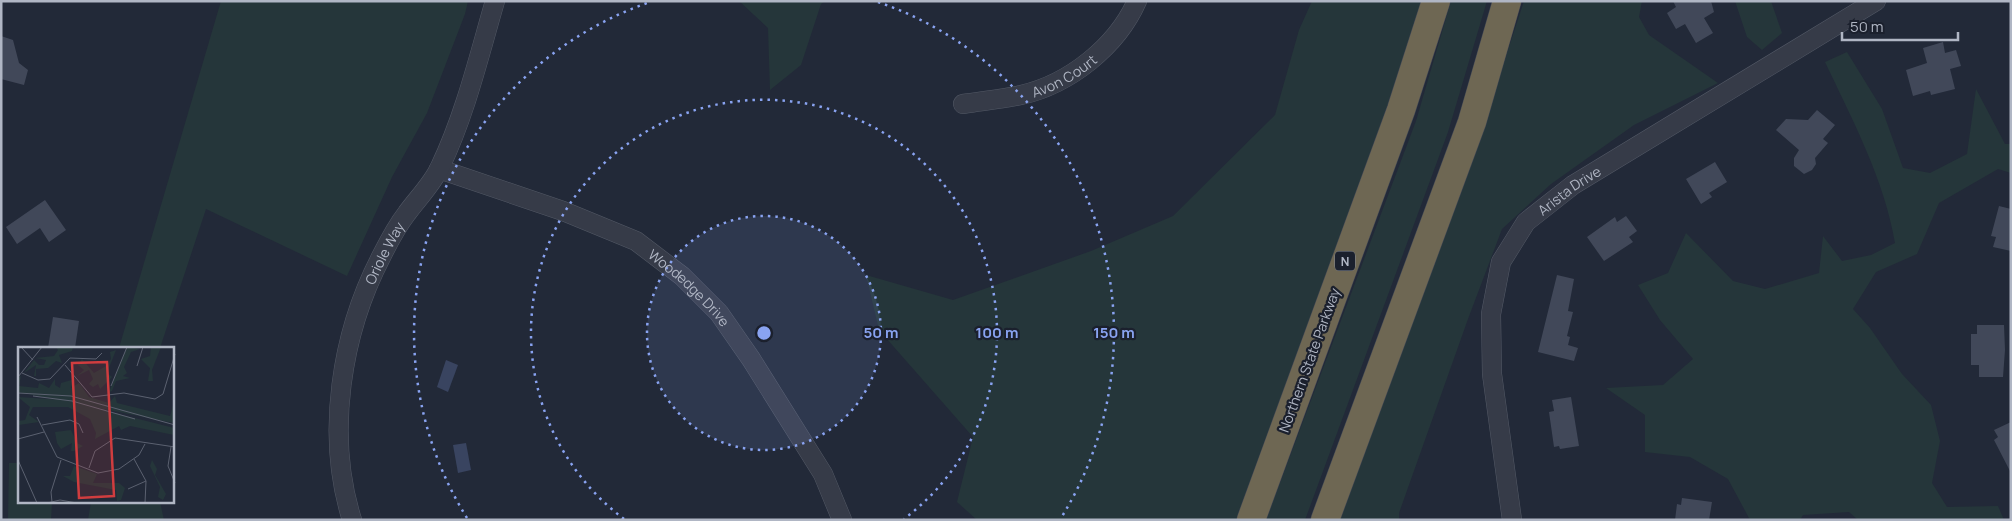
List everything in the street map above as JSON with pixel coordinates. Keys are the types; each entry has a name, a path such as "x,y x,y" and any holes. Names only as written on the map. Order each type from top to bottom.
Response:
{"highway":[{"name":"Northern State Parkway","path":"1251,520 1401,110 1436,1"},
{"path":"1325,520 1472,122 1507,1"}],"street":[{"name":"Oriole Way","path":"352,520 346,500 338,430 343,368 360,305 381,256 405,215 439,169 452,139 495,1"},
{"name":"Avon Court","path":"963,104 1022,95 1056,83 1098,55 1129,19 1137,1"},
{"name":"Arista Drive","path":"1512,520 1492,374 1491,314 1501,262 1526,222 1573,185 1876,1"},
{"name":"Woodedge Drive","path":"439,169 563,211 636,242 682,276 719,314 751,359 823,474 842,520"}],"shaded area":[{"path":"221,1 468,1 465,14 427,113 392,177 347,276 206,209 160,347 119,347"},
{"path":"739,1 825,1 821,4 801,65 770,90 768,28"},
{"path":"1312,1 1425,1 1236,520 977,520 957,502 973,437 879,330 866,275 953,300 1091,251 1173,216 1275,115 1299,30"},
{"path":"1451,1 1487,1 1448,132 1305,520 1266,520 1416,121"},
{"path":"1524,1 1642,1 1639,17 1649,35 1718,83 1634,125 1551,184 1502,229 1399,513 1399,520 1335,520 1474,154"},
{"path":"1735,1 1771,1 1782,33 1762,50 1747,37"},
{"path":"1847,52 1882,109 1903,168 1930,173 1967,154 1976,89 2005,144 2011,144 2011,173 1998,169 1939,203 1917,254 1876,272 1853,309 1870,328 1902,374 1931,405 1940,441 1932,483 1947,507 1998,506 2004,520 1858,520 1849,512 1803,515 1800,520 1750,520 1728,479 1690,457 1645,452 1645,415 1606,388 1663,385 1693,359 1660,320 1638,285 1668,273 1686,233 1733,281 1765,289 1819,273 1823,236 1842,261 1871,255 1895,243 1890,219 1875,173 1857,128 1825,62"},
{"path":"9,463 18,463 18,504 52,504 51,520 8,520"},
{"path":"91,504 160,504 164,520 88,520"}],"water":[{"path":"446,360 458,365 448,392 437,387"},
{"path":"466,443 471,470 458,473 453,445"}],"building":[{"path":"1673,1 1711,1 1714,12 1704,18 1713,33 1696,43 1685,24 1676,29 1667,13 1676,7"},
{"path":"1,36 13,40 19,63 28,70 24,85 1,79"},
{"path":"1943,42 1945,53 1956,50 1961,66 1950,69 1955,89 1931,95 1930,91 1913,96 1906,70 1927,63 1923,48"},
{"path":"1817,110 1835,125 1823,139 1828,143 1815,158 1816,164 1812,170 1804,174 1794,166 1794,158 1799,150 1776,130 1786,119 1808,120"},
{"path":"1715,162 1727,182 1709,193 1712,197 1701,204 1686,179"},
{"path":"45,200 66,230 49,242 40,228 17,244 6,227"},
{"path":"1999,206 2011,209 2011,251 1993,247 1996,237 1991,236"},
{"path":"1626,216 1637,231 1629,237 1633,242 1604,261 1587,237 1615,217 1617,222"},
{"path":"1557,275 1574,279 1568,311 1573,312 1567,336 1570,337 1568,345 1578,348 1574,361 1538,352"},
{"path":"53,317 79,321 75,347 48,347"},
{"path":"1977,325 2004,325 2003,377 1979,377 1979,365 1971,365 1971,334 1977,334"},
{"path":"1571,397 1579,446 1560,449 1559,446 1554,447 1549,412 1554,411 1552,400"},
{"path":"2011,422 2011,473 1994,440 1998,437 1994,430"},
{"path":"1682,498 1712,502 1709,520 1675,520 1677,504 1681,505"}]}
